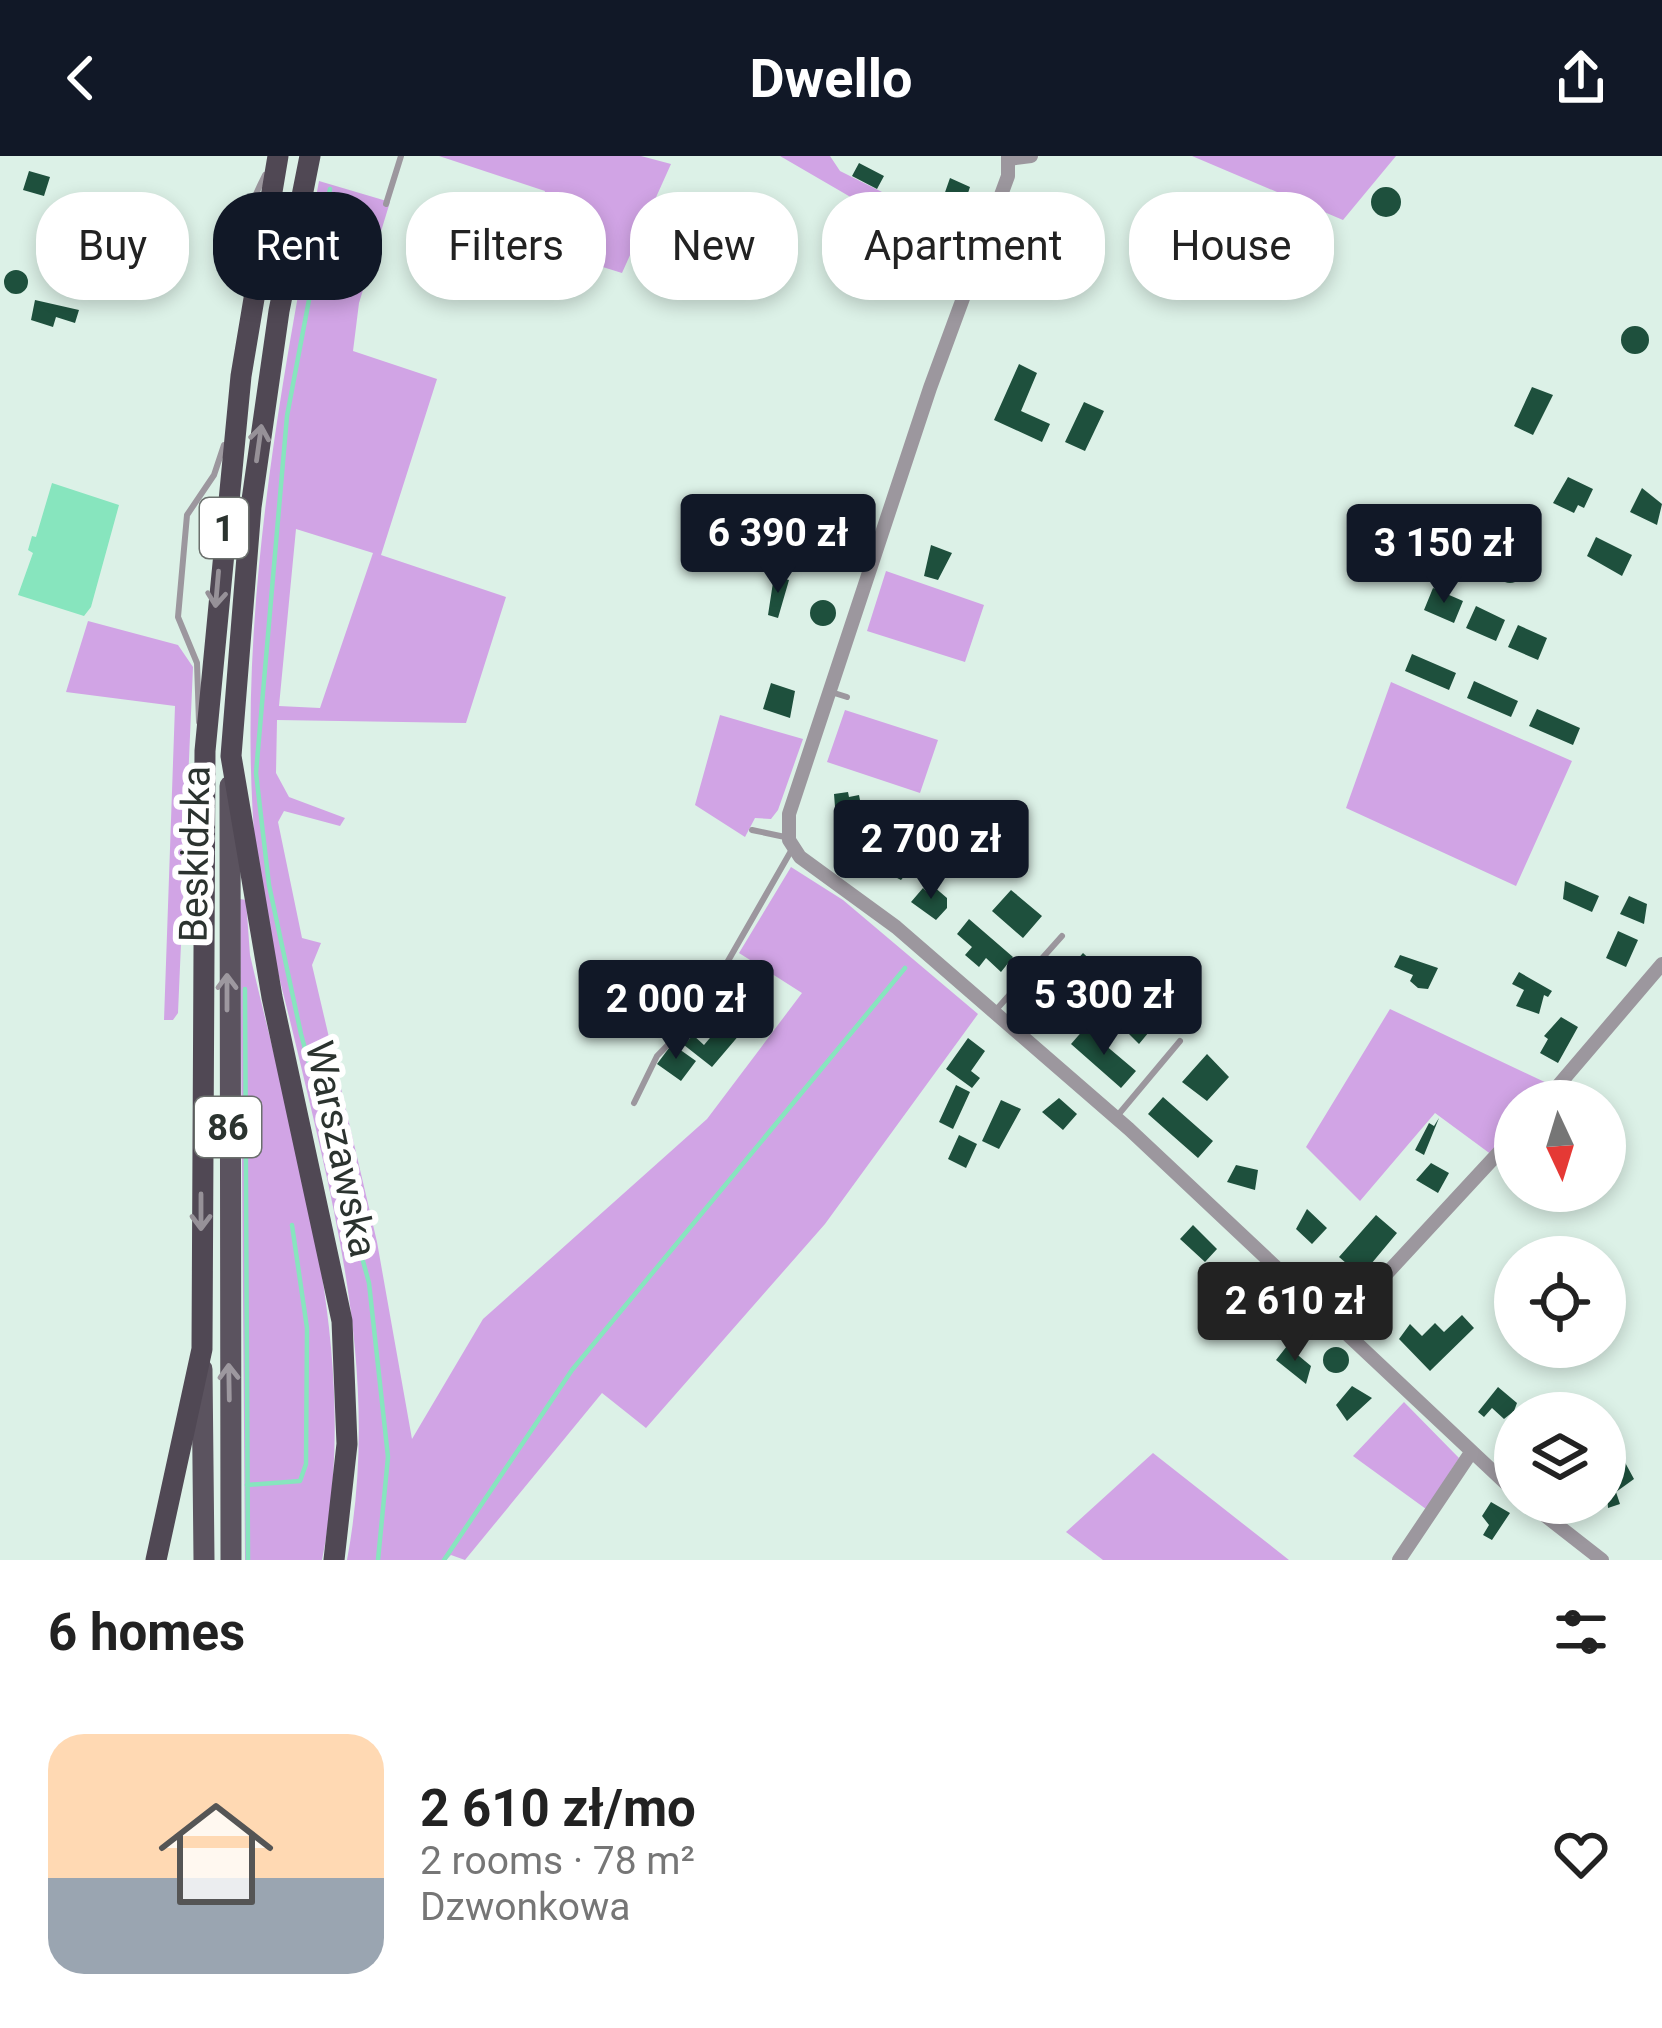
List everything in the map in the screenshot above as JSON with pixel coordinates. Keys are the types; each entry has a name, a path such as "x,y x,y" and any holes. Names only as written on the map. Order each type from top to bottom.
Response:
{"highway":[{"name":"Beskidzka","path":"202,1349 205,751 238,407 277,156"},
{"name":"Beskidzka","path":"232,756 250,507 275,334 310,156"},
{"name":"Warszawska","path":"232,756 272,997 342,1321 347,1444 334,1560"},
{"name":"1","path":"156,1560 202,1349"}],"main road":[{"name":"Beskidzka","path":"231,1560 227,901 232,756"},
{"name":"Beskidzka","path":"202,1349 205,1560"}],"street":[{"path":"1030,156 1008,158 1008,176 909,450 839,695 789,814 791,842 1116,1117 1494,1474"},
{"path":"1563,1080 1662,964"},
{"path":"1340,1324 1494,1158"},
{"path":"1399,1560 1470,1454"},
{"path":"1556,1524 1602,1560"}],"lane":[{"path":"386,204 401,156"},
{"path":"205,751 196,706 197,663 178,617 187,515 214,475 238,407"},
{"path":"634,1103 657,1055 697,1015 791,842 752,830"},
{"path":"994,1011 1062,936"},
{"path":"1116,1117 1180,1041"}],"shaded area":[{"path":"439,156 641,156 671,164 658,192 630,192 630,255 622,273 606,268 606,192 545,191"},
{"path":"780,156 830,156 840,171 882,192 842,192"},
{"path":"1192,156 1396,156 1343,220 1334,216 1334,192 1277,192"},
{"path":"319,181 356,192 317,192"},
{"path":"382,200 390,202 382,228"},
{"path":"298,300 360,300 353,351 437,379 381,555 506,597 466,723 277,720 276,773 289,797 345,818 340,826 284,811 278,822 302,938 321,943 312,965 377,1242 412,1439 483,1319 707,1119 802,993 739,953 791,867 843,900 978,1014 825,1224 646,1428 602,1393 465,1560 451,1555 446,1560 347,1560 359,1426 348,1294 256,856 251,686 264,517","holes":["296,529 373,553 320,708 279,706"]},
{"path":"52,483 119,505 91,607 84,616 18,595 33,553 28,550 32,536 36,537"},
{"path":"886,571 984,605 965,662 867,631"},
{"path":"88,621 178,645 193,667 178,1013 173,1020 164,1020 175,706 66,692"},
{"path":"1391,682 1572,761 1516,886 1346,808"},
{"path":"845,710 938,740 920,793 827,762"},
{"path":"720,715 803,739 778,810 771,819 755,818 745,837 695,805"},
{"path":"240,899 246,900 250,955 304,1180 329,1331 335,1407 333,1484 322,1560 245,1560"},
{"path":"1390,1009 1540,1080 1494,1080 1492,1155 1435,1113 1360,1201 1306,1147"},
{"path":"1404,1402 1459,1458 1426,1509 1353,1456"},
{"path":"1153,1453 1289,1560 1103,1560 1066,1532"}],"building":[{"path":"859,163 884,176 877,189 852,176"},
{"path":"29,171 50,177 45,192 23,190"},
{"path":"950,178 970,187 968,192 945,192"},
{"path":"1386,187 1401,202 1386,217 1371,202"},
{"path":"16,270 28,282 16,294 4,282"},
{"path":"35,300 79,310 75,323 56,317 53,327 31,320"},
{"path":"1635,326 1645,330 1649,340 1645,350 1635,354 1625,350 1621,340 1625,330"},
{"path":"1019,364 1037,373 1021,411 1050,424 1042,442 994,420"},
{"path":"1532,387 1553,395 1533,435 1514,426"},
{"path":"1084,402 1104,411 1085,451 1065,442"},
{"path":"1568,477 1593,489 1584,508 1578,505 1574,513 1553,503"},
{"path":"1642,488 1662,504 1657,525 1630,512"},
{"path":"1456,524 1477,537 1465,561 1442,553"},
{"path":"1596,537 1632,555 1622,576 1587,556"},
{"path":"931,545 952,553 938,580 924,576"},
{"path":"1510,557 1520,560 1520,580 1510,583 1500,580 1497,570 1500,560"},
{"path":"774,576 789,580 778,618 768,615"},
{"path":"1433,588 1463,601 1454,623 1424,610"},
{"path":"823,600 836,613 823,626 810,613"},
{"path":"1476,606 1505,620 1496,641 1466,628"},
{"path":"1518,625 1547,638 1538,660 1508,647"},
{"path":"1412,654 1456,673 1449,690 1405,671"},
{"path":"1474,681 1518,701 1511,717 1467,698"},
{"path":"771,683 795,691 790,718 763,709"},
{"path":"1537,709 1580,728 1573,745 1529,726"},
{"path":"848,792 849,797 859,795 862,810 836,820 834,794"},
{"path":"899,849 915,863 901,880 874,866 887,850 893,856"},
{"path":"1565,881 1599,896 1592,912 1563,899"},
{"path":"933,886 947,898 947,908 936,920 911,902 923,888 928,893"},
{"path":"1011,890 1042,916 1023,938 992,911"},
{"path":"1629,896 1647,904 1644,924 1620,914"},
{"path":"969,919 1013,957 1001,972 986,958 979,967 965,955 972,947 957,934"},
{"path":"1618,931 1638,940 1626,967 1606,958"},
{"path":"1083,953 1098,967 1097,974 1049,1024 1033,1010 1040,1003 1033,997 1045,984 1051,989 1064,975 1058,969 1070,956 1076,961"},
{"path":"1400,955 1438,968 1428,989 1418,988 1410,981 1413,975 1394,967"},
{"path":"646,967 695,996 688,1007 658,988 634,1029 617,1019"},
{"path":"1519,972 1552,991 1544,995 1539,1014 1516,1006 1524,990 1512,984"},
{"path":"728,973 748,984 743,1007 731,1006 717,994"},
{"path":"1138,996 1163,1015 1139,1044 1116,1021"},
{"path":"731,1013 746,1027 712,1067 684,1045 693,1035 704,1045"},
{"path":"1561,1017 1578,1027 1558,1063 1540,1053 1548,1039 1544,1036"},
{"path":"1085,1028 1136,1071 1121,1088 1071,1044"},
{"path":"968,1038 985,1051 971,1071 980,1078 972,1088 946,1069"},
{"path":"672,1044 696,1061 681,1081 657,1064"},
{"path":"1207,1054 1229,1077 1207,1101 1182,1082"},
{"path":"956,1085 970,1092 953,1129 939,1122"},
{"path":"1163,1097 1213,1141 1198,1158 1148,1114"},
{"path":"1059,1098 1077,1114 1063,1130 1042,1112"},
{"path":"1001,1100 1021,1109 999,1149 982,1141"},
{"path":"1439,1118 1424,1155 1415,1150 1429,1123 1434,1126"},
{"path":"959,1135 977,1144 966,1168 948,1159"},
{"path":"1431,1163 1449,1173 1438,1193 1416,1180"},
{"path":"1236,1165 1258,1170 1255,1190 1227,1182"},
{"path":"1307,1209 1327,1228 1312,1244 1296,1229"},
{"path":"1376,1215 1397,1233 1361,1276 1339,1257"},
{"path":"1193,1225 1217,1249 1205,1262 1180,1239"},
{"path":"1237,1273 1265,1298 1249,1315 1227,1283"},
{"path":"1462,1315 1474,1328 1430,1371 1399,1339 1410,1324 1422,1336 1435,1323 1444,1332"},
{"path":"1287,1346 1311,1366 1306,1384 1276,1360"},
{"path":"1336,1347 1346,1350 1346,1370 1336,1373 1326,1370 1323,1360 1326,1350"},
{"path":"1352,1386 1372,1398 1347,1421 1336,1405"},
{"path":"1494,1392 1494,1410 1484,1417 1478,1412"},
{"path":"1494,1504 1494,1524 1503,1524 1492,1540 1483,1535 1489,1525 1482,1516"}],"waterway":[{"path":"330,189 287,416 256,773 269,885 301,1034 369,1283 388,1457 378,1560"},
{"path":"444,1560 572,1370 905,968"},
{"path":"245,989 248,1560"},
{"path":"247,1485 300,1481 306,1464 307,1328 292,1225"}]}
